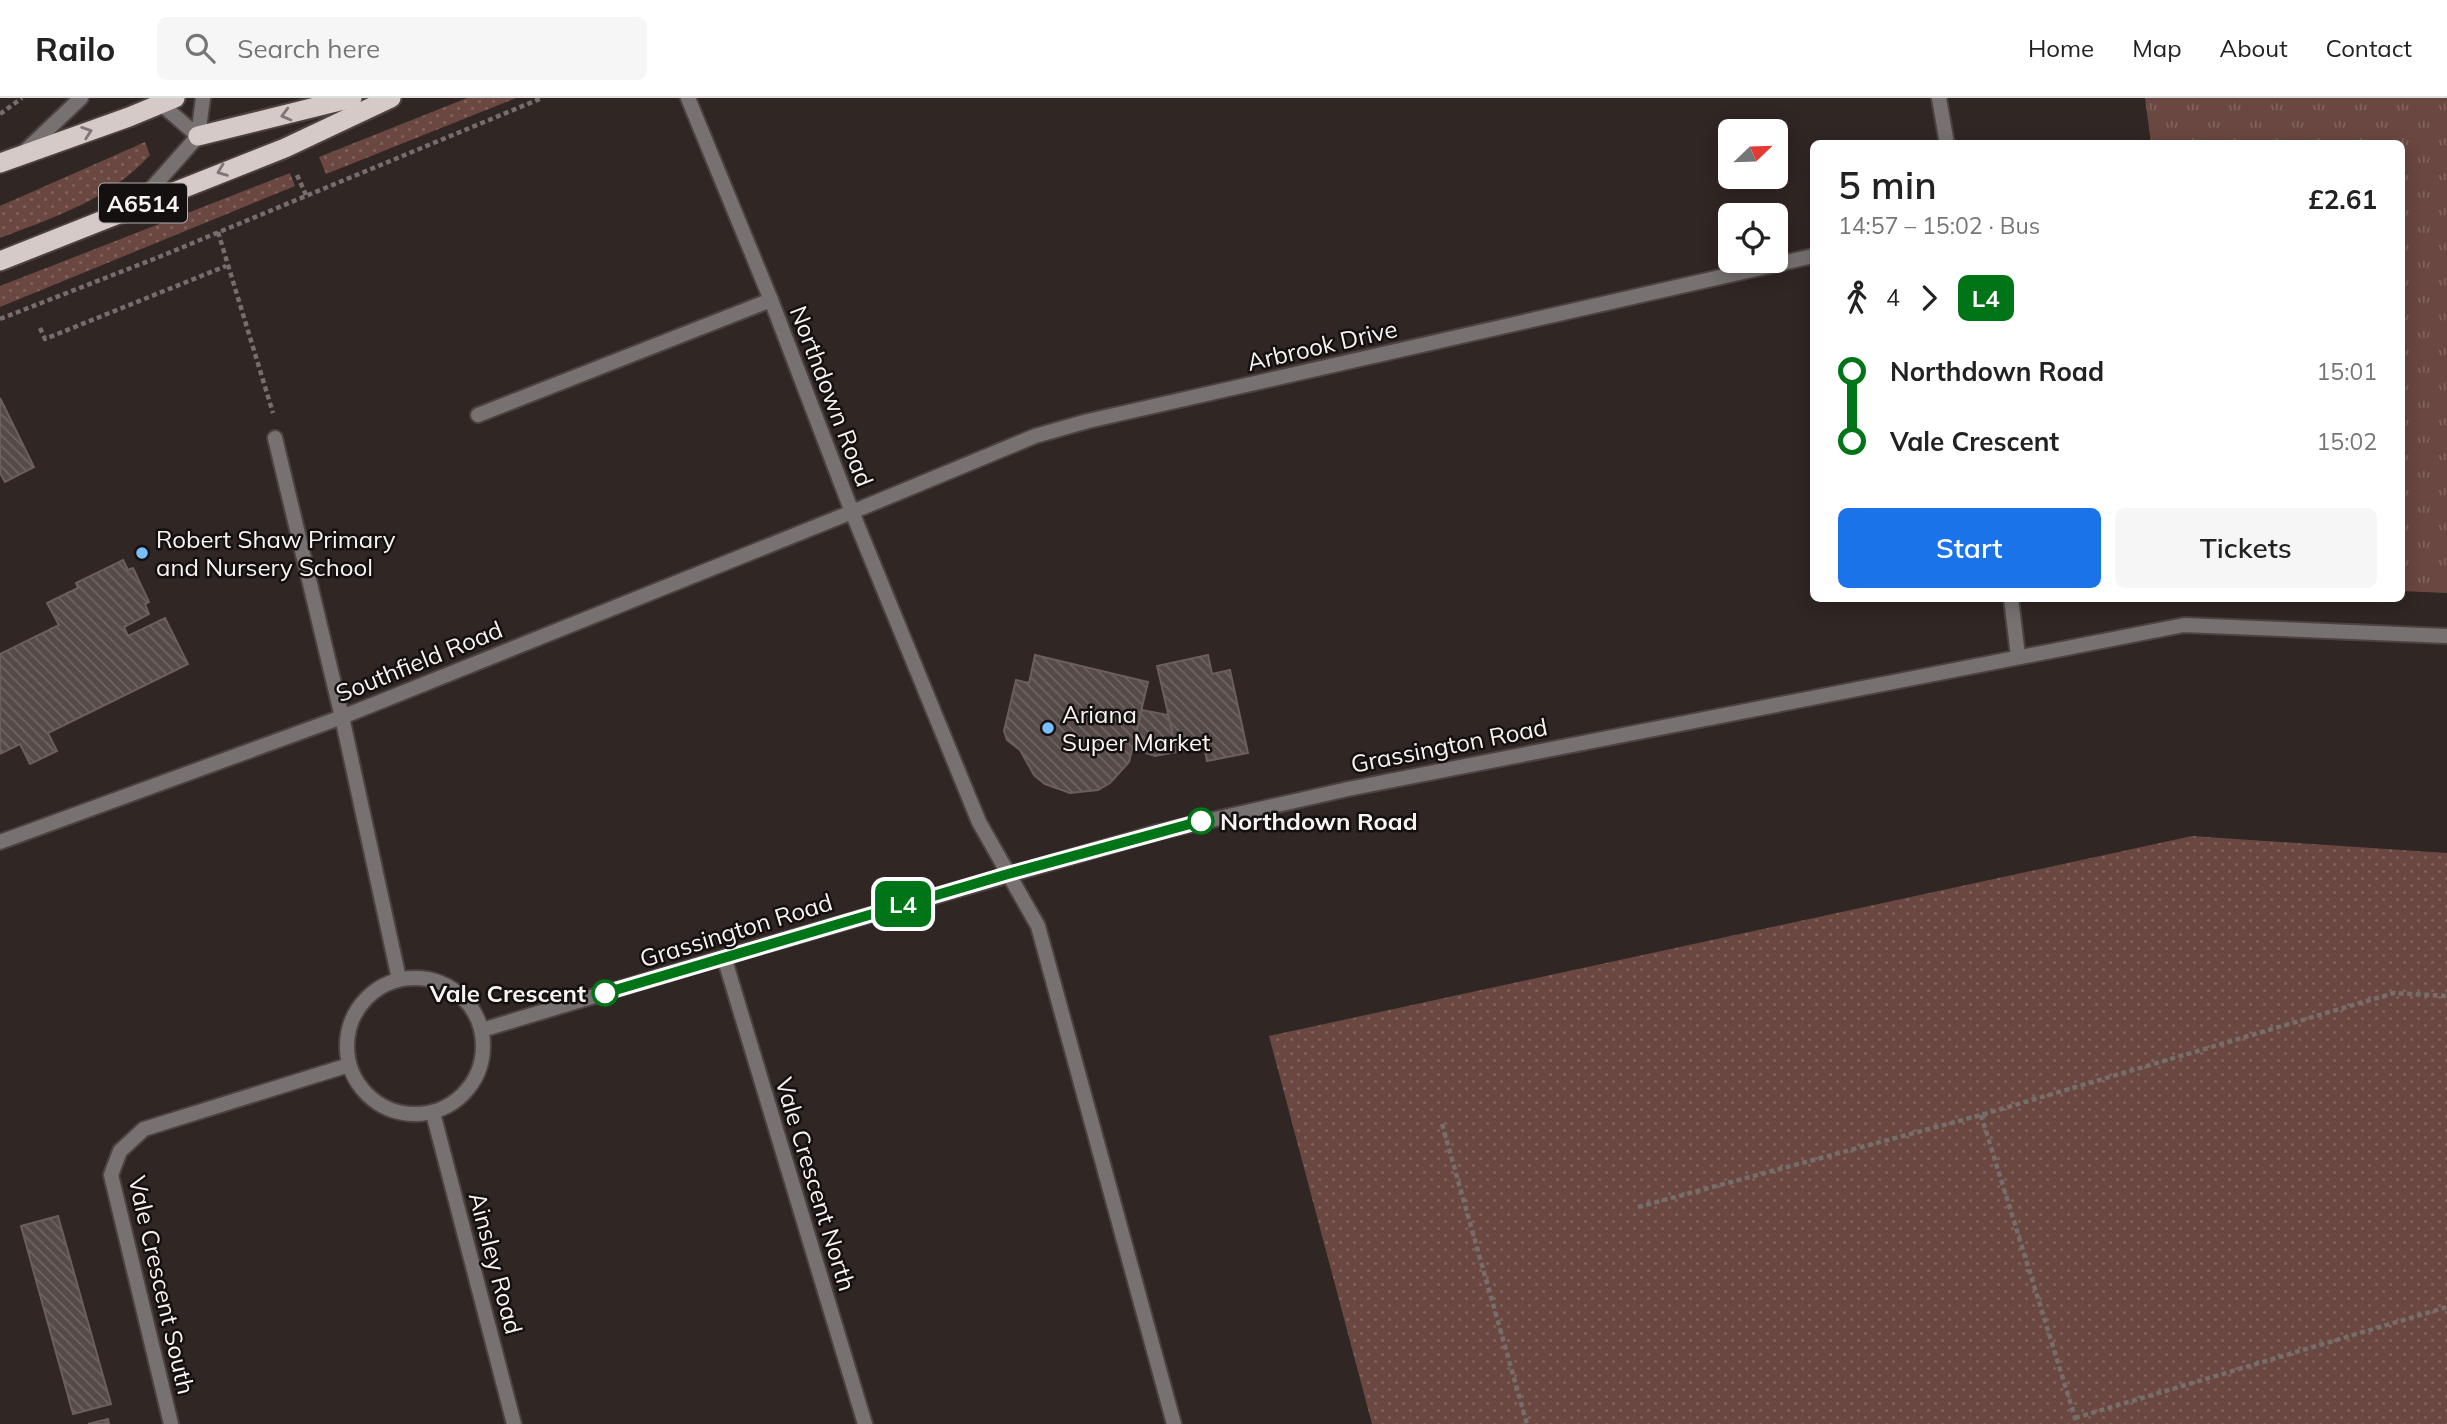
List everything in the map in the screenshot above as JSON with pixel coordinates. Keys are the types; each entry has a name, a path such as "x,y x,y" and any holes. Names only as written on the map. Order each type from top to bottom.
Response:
{"highway":[{"path":"198,136 352,98"},
{"name":"A6514","path":"0,261 285,148 391,98"},
{"path":"0,163 129,117 165,100"}],"street":[{"path":"22,153 81,98"},
{"path":"137,205 198,136 203,98"},
{"name":"Northdown Road","path":"688,98 771,300 852,512 979,822 1038,926 1174,1424"},
{"path":"1939,98 1946,140"},
{"path":"165,100 198,136"},
{"name":"Arbrook Drive","path":"852,512 1035,436 1088,421 1810,257"},
{"path":"478,415 771,300"},
{"path":"275,438 342,717 399,979"},
{"name":"Southfield Road","path":"0,842 342,717 852,512"},
{"path":"2011,602 2018,656"},
{"name":"Grassington Road","path":"482,1030 1008,874 1158,832 1272,804 2184,625 2447,636"},
{"name":"Vale Crescent North","path":"724,957 865,1424"},
{"path":"420,978 441,982 460,994 474,1010 482,1030 483,1057 474,1082 456,1101 433,1113 406,1115 381,1106 360,1089 349,1065 346,1043 350,1021 362,1002 378,988 399,979 420,978"},
{"name":"Vale Crescent South","path":"171,1424 111,1175 120,1151 144,1129 349,1065"},
{"name":"Ainsley Road","path":"433,1113 514,1424"}],"path":[{"path":"0,113 22,98"},
{"path":"0,319 542,98"},
{"path":"218,232 226,266 276,425 275,438"},
{"path":"45,339 226,266"},
{"path":"40,328 47,345"},
{"path":"1639,1207 1981,1115 2395,992 2447,996"},
{"path":"1981,1115 2077,1424"},
{"path":"1442,1124 1527,1424"},
{"path":"2075,1418 2447,1307"}],"green space":[{"path":"467,98 516,98 326,174 319,157"},
{"path":"2145,98 2447,98 2447,593 2405,591 2405,140 2151,140"},
{"path":"145,142 150,155 135,170 100,195 0,238 0,206"},
{"path":"290,173 295,186 0,307 0,286"},
{"path":"2192,836 2447,853 2447,1424 1372,1424 1269,1036"}],"building":[{"path":"0,398 34,467 5,482 0,473"},
{"path":"123,560 128,570 133,568 149,602 145,604 149,614 124,627 128,636 165,618 188,664 48,733 57,751 30,764 20,744 0,754 0,654 59,625 47,603 78,588 76,583"},
{"path":"1035,655 1148,682 1129,762 1110,783 1098,790 1070,793 1045,784 1034,775 1020,750 1007,740 1004,731 1016,680 1029,683"},
{"path":"1208,655 1212,674 1230,670 1248,753 1207,761 1204,746 1177,752 1157,666"},
{"path":"1142,710 1168,715 1177,752 1155,756 1132,748"},
{"path":"58,1216 111,1404 73,1414 21,1226"},
{"path":"108,1419 109,1424 88,1424"}],"bus line":[{"name":"L4","path":"605,993 1008,874 1201,821"}],"place":[{"name":"Robert Shaw Primary and Nursery School","path":"142,553"},
{"name":"Ariana Super Market","path":"1048,728"},
{"name":"Northdown Road","path":"1201,821"},
{"name":"Vale Crescent","path":"605,993"}]}
